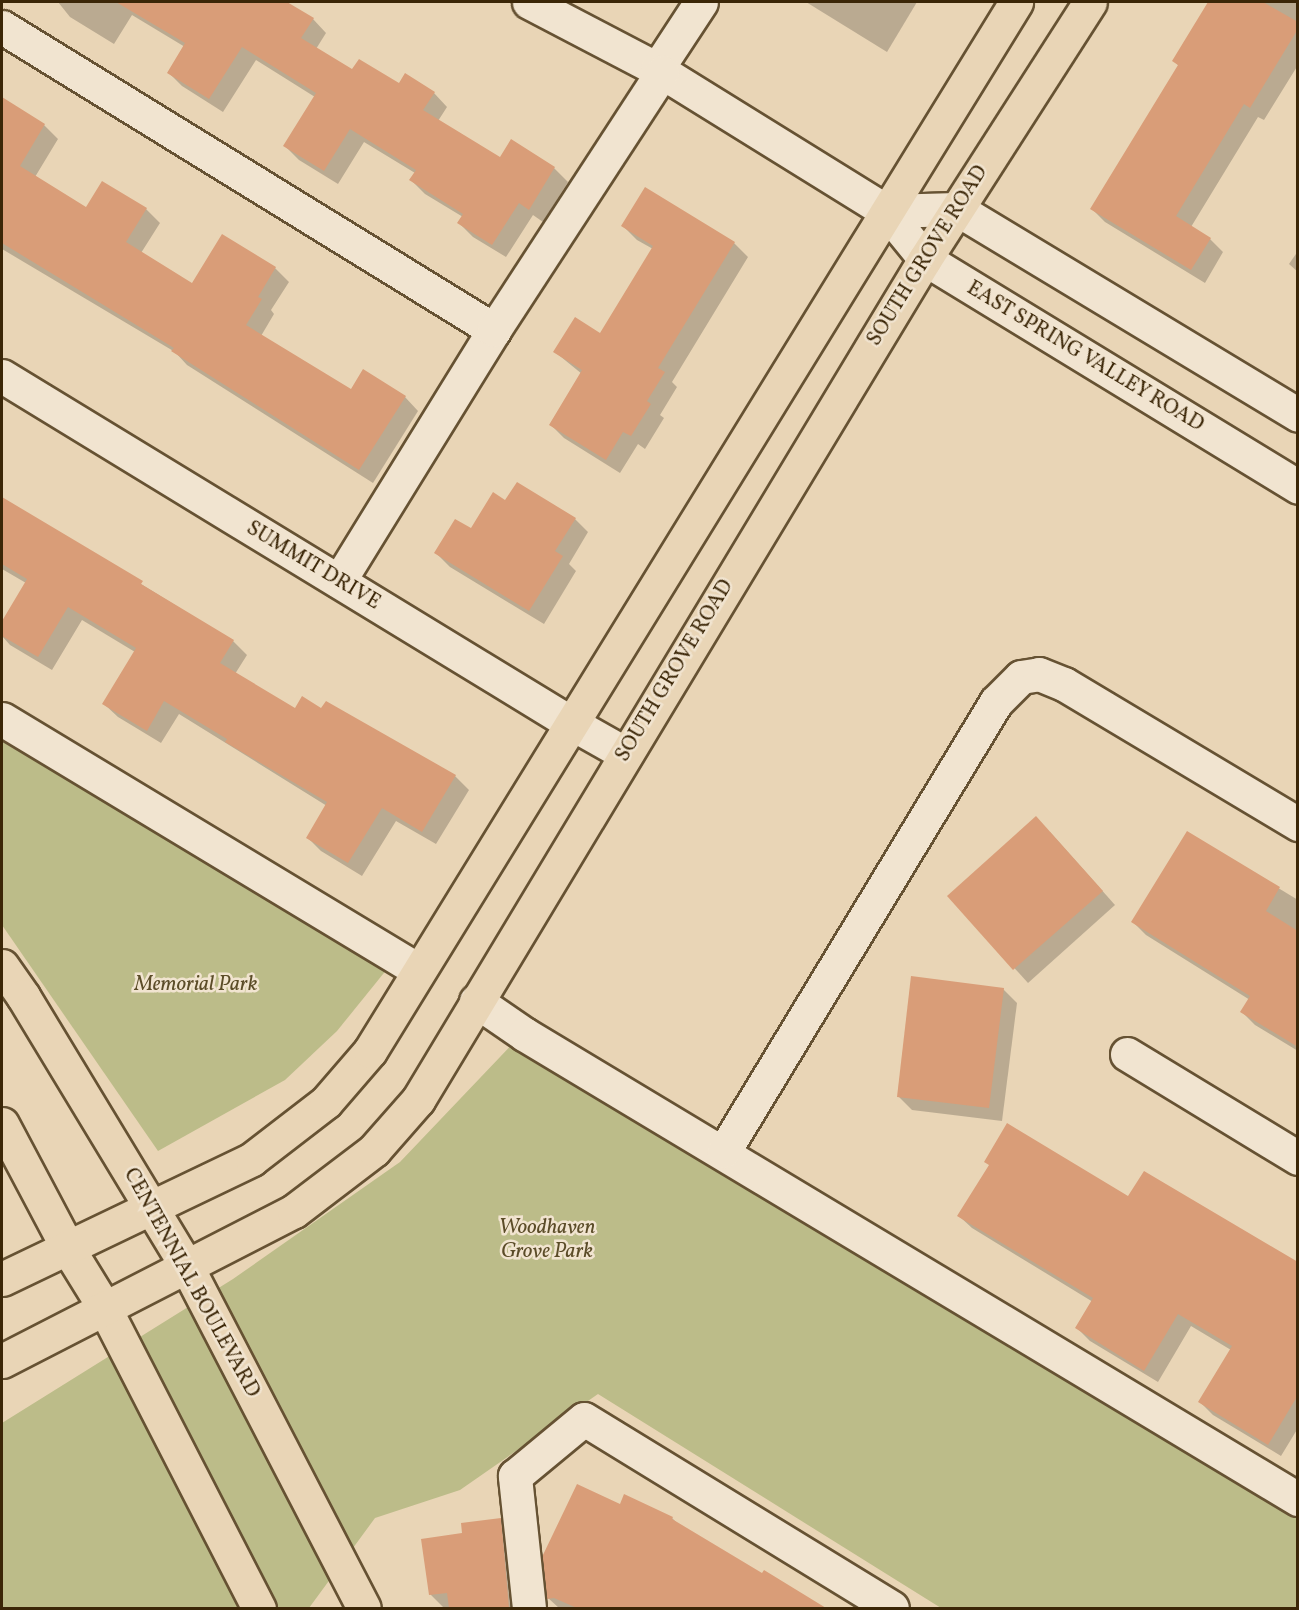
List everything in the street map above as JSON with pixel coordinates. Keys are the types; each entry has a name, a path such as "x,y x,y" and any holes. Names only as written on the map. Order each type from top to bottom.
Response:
{"main road":[{"path":"2,1279 252,1159 326,1102 370,1051 1016,2"},
{"name":"SOUTH GROVE ROAD","path":"2,1361 294,1211 374,1150 418,1100 925,259 1090,2"},
{"name":"CENTENNIAL BOULEVARD","path":"2,966 23,996 186,1265 364,1608"},
{"path":"2,1124 67,1247 104,1307 258,1608"}],"street":[{"name":"EAST SPRING VALLEY ROAD","path":"529,2 659,71 886,212 925,259 1298,487"},
{"path":"339,581 700,2"},
{"path":"2,27 494,330"},
{"path":"886,212 957,209 1298,415"},
{"name":"SUMMIT DRIVE","path":"2,375 571,723 626,754"},
{"path":"724,1151 996,702 1021,676 1038,674 1064,684 1298,824"},
{"path":"2,718 418,970"},
{"path":"476,1001 524,1034 724,1151 1298,1499"},
{"path":"1127,1054 1298,1158"},
{"path":"529,1608 515,1476 584,1419 892,1608"}],"green space":[{"name":"Memorial Park","path":"2,719 396,958 337,1031 285,1080 158,1151 2,925"},
{"name":"Woodhaven Grove Park","path":"519,1037 1297,1504 1297,1608 941,1608 598,1394 460,1490 375,1518 309,1608 2,1608 2,1423 233,1279 400,1162"}],"building":[{"path":"116,2 287,2 314,18 301,38 352,69 359,59 399,83 405,73 435,92 423,110 500,157 511,139 555,167 529,210 519,203 492,245 457,223 463,214 409,180 416,170 350,129 324,171 283,146 316,93 242,47 209,99 167,73 185,43"},
{"path":"1208,2 1263,2 1298,22 1298,29 1250,108 1244,104 1176,216 1211,238 1191,270 1090,209 1178,65 1172,61"},
{"path":"2,97 45,124 20,166 86,207 102,181 147,208 126,242 192,283 222,234 276,267 258,297 262,299 246,325 351,389 363,369 406,396 359,470 171,351 174,348 2,243"},
{"path":"645,187 735,242 658,368 665,372 647,401 651,404 631,436 623,432 606,460 549,425 582,370 553,352 575,317 600,333 653,246 621,226"},
{"path":"517,482 576,518 555,551 563,556 529,611 434,553 455,519 471,528 493,492 505,500"},
{"path":"2,497 143,581 141,584 234,640 220,663 295,708 302,696 321,708 326,701 456,775 422,832 382,808 348,863 306,838 327,802 225,742 227,739 164,701 147,731 102,704 136,648 68,607 38,657 2,636 2,621 27,579 2,564"},
{"path":"1036,816 1103,891 1013,970 947,896"},
{"path":"1187,831 1280,887 1266,911 1298,931 1298,1047 1240,1012 1250,996 1131,922"},
{"path":"911,976 1004,988 989,1108 897,1097"},
{"path":"1007,1123 1128,1196 1144,1171 1298,1262 1298,1395 1268,1445 1198,1402 1232,1346 1178,1314 1144,1371 1075,1328 1093,1298 957,1216 989,1165 984,1162"},
{"path":"577,1484 620,1504 624,1494 673,1517 672,1519 762,1573 764,1570 826,1608 577,1608 554,1598 547,1599 542,1557"},
{"path":"501,1518 509,1608 449,1608 447,1593 429,1595 421,1539 462,1533 461,1523"}]}
